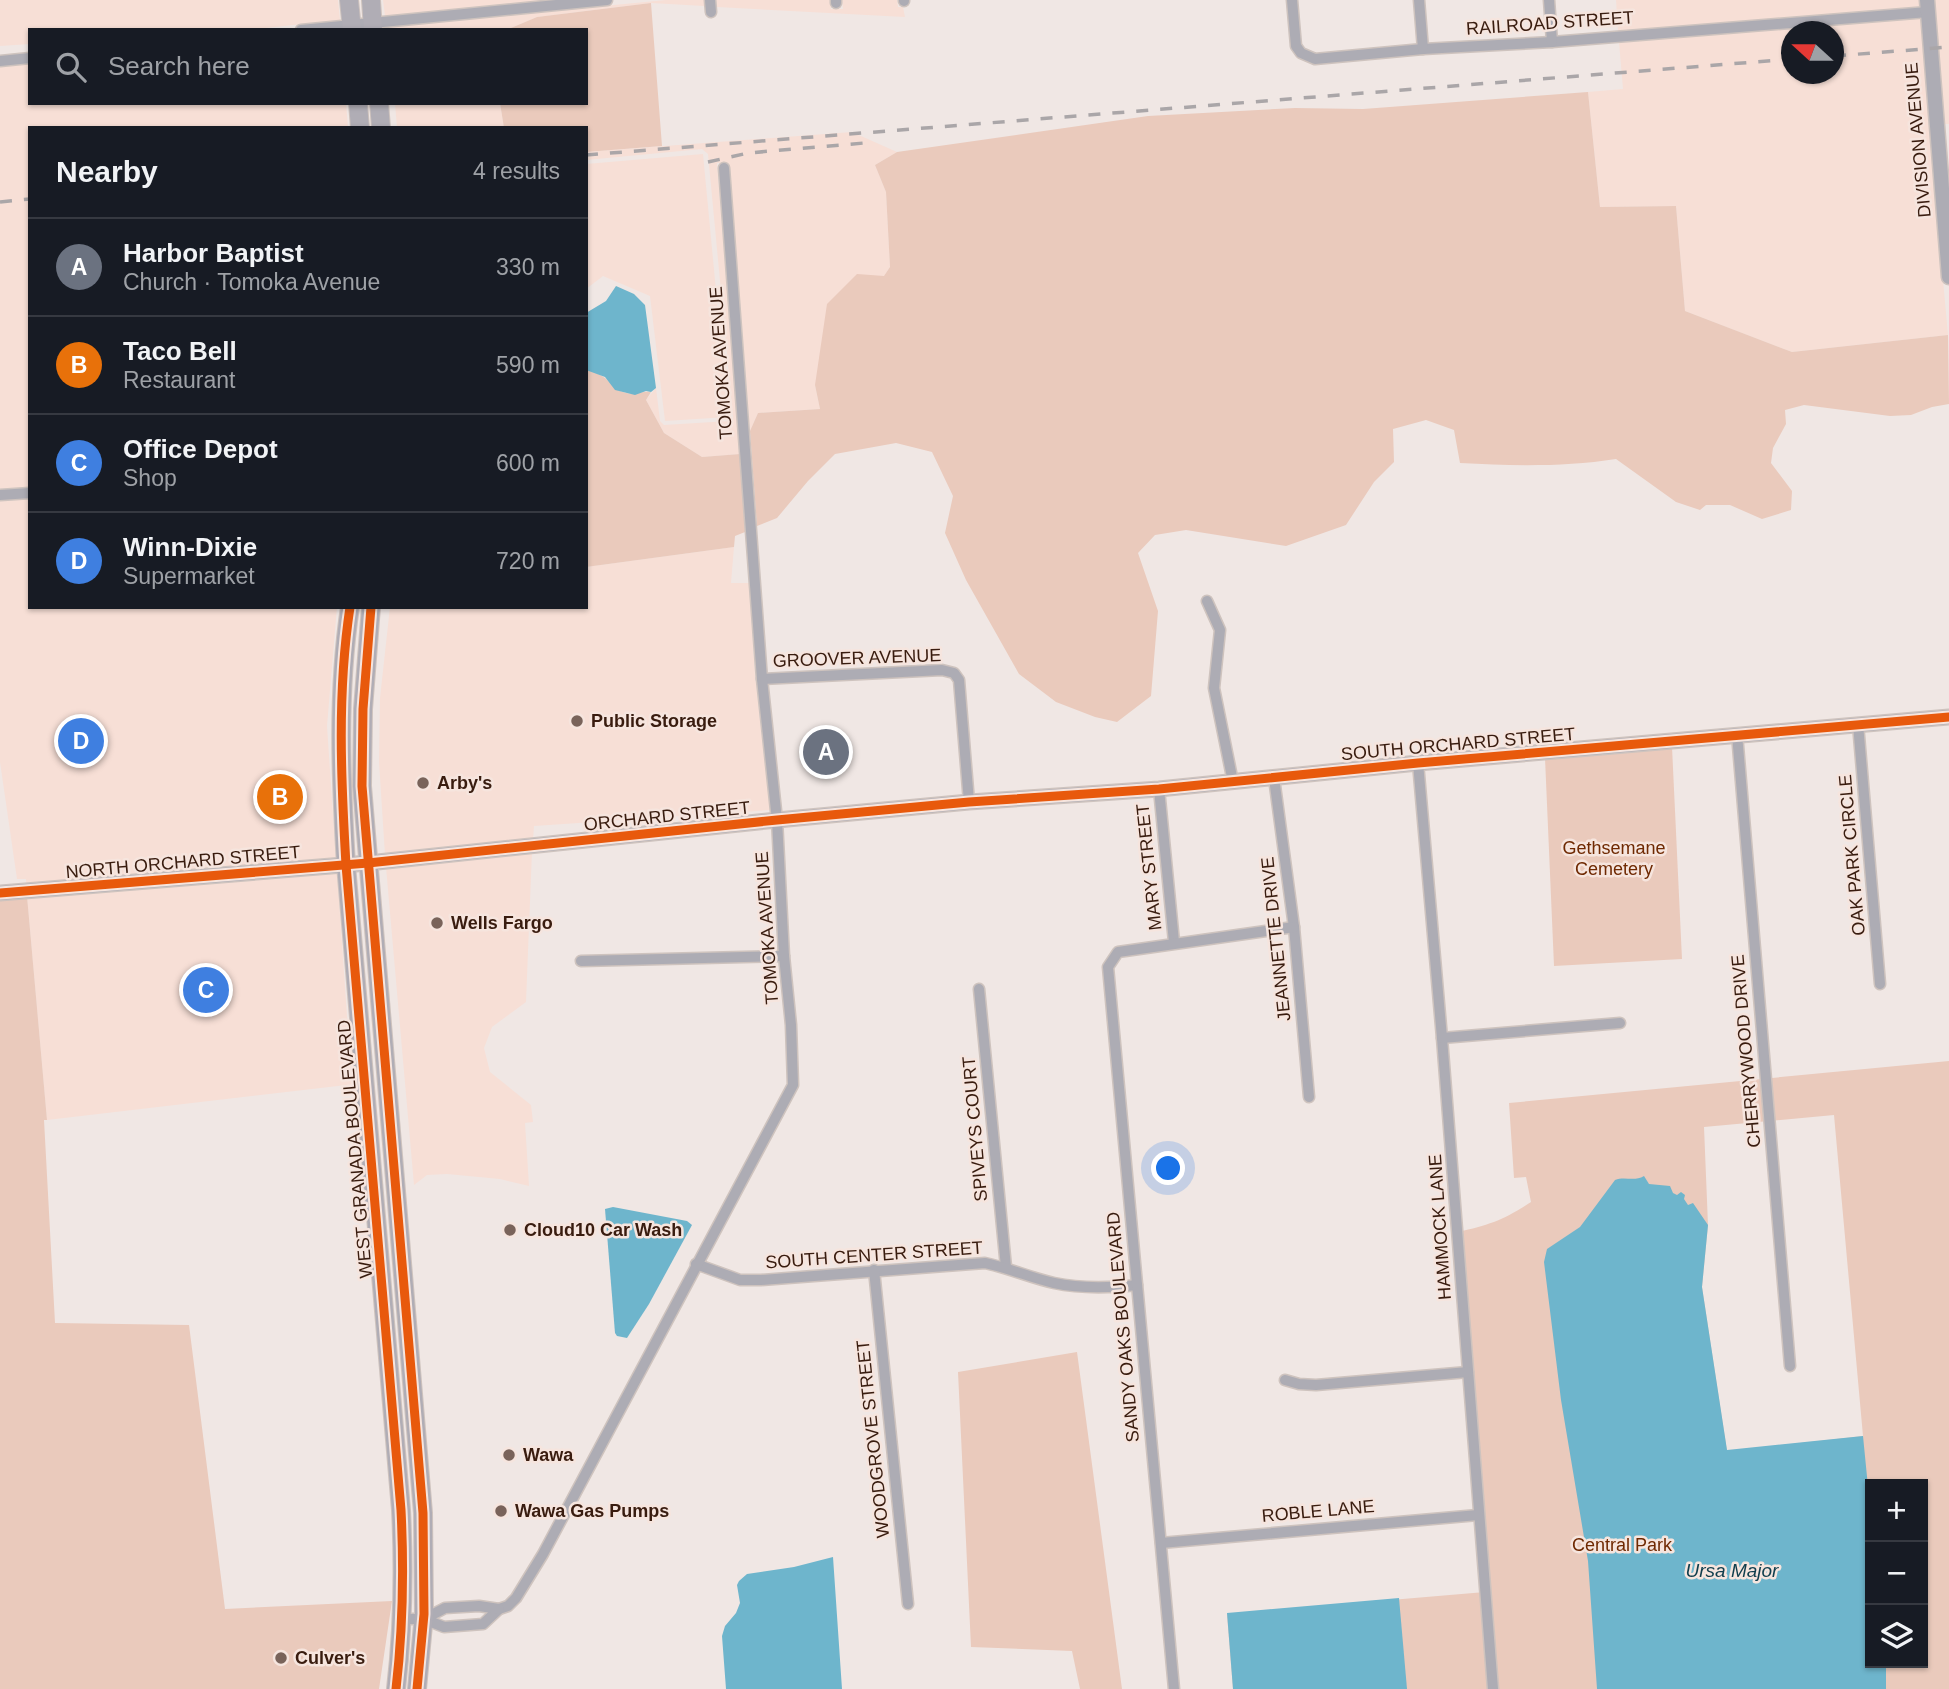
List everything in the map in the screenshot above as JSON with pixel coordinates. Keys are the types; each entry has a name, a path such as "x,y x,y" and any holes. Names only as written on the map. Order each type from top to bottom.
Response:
{"main road":[{"path":"349,0 352,27"},
{"path":"371,0 373,26"},
{"path":"358,105 360,126"},
{"path":"379,105 381,126"},
{"path":"371,609 365,665 362,761 368,863 424,1513 424,1619 417,1689"},
{"path":"349,613 354,653 365,665"},
{"name":"WEST GRANADA BOULEVARD","path":"349,613 343,669 340,752 346,865 404,1557 396,1689"}],"street":[{"path":"352,27 607,0"},
{"path":"710,0 711,12"},
{"name":"RAILROAD STREET","path":"1292,0 1296,46 1301,53 1315,59 1552,41 1928,6"},
{"path":"1419,0 1423,49"},
{"path":"1549,0 1552,41"},
{"name":"DIVISION AVENUE","path":"1928,6 1943,130 1949,277"},
{"path":"0,61 28,58"},
{"name":"TOMOKA AVENUE","path":"402,1619 424,1619 444,1627 483,1624 516,1598 543,1554 793,1085 777,820 762,680 724,168"},
{"path":"0,495 28,493"},
{"path":"1207,601 1220,630 1214,688 1233,782"},
{"name":"GROOVER AVENUE","path":"762,680 942,670 954,673 959,680 970,802"},
{"name":"SOUTH ORCHARD STREET","path":"970,802 1159,789 1418,763 1949,717"},
{"name":"OAK PARK CIRCLE","path":"1858,724 1880,984"},
{"name":"CHERRYWOOD DRIVE","path":"1737,734 1790,1366"},
{"name":"HAMMOCK LANE","path":"1418,763 1493,1689"},
{"name":"JEANNETTE DRIVE","path":"1274,778 1294,927 1309,1097"},
{"name":"MARY STREET","path":"1159,789 1174,942"},
{"name":"ORCHARD STREET","path":"368,863 970,802"},
{"name":"NORTH ORCHARD STREET","path":"0,893 368,863"},
{"path":"0,882 0,893"},
{"path":"1174,942 1294,927"},
{"name":"SANDY OAKS BOULEVARD","path":"1174,942 1118,952 1108,967 1174,1689"},
{"path":"581,961 784,956"},
{"name":"SPIVEYS COURT","path":"979,989 1006,1267"},
{"path":"1442,1038 1620,1023"},
{"path":"375,1200 397,1198"},
{"name":"SOUTH CENTER STREET","path":"696,1264 740,1280 761,1280 985,1263 1055,1283 1099,1289 1137,1285"},
{"name":"WOODGROVE STREET","path":"874,1270 908,1604"},
{"path":"1285,1380 1316,1385 1468,1372"},
{"name":"ROBLE LANE","path":"1161,1543 1478,1515"},
{"name":"TOMOKA AVENUE","path":"424,1619 445,1608 479,1606 499,1609"}],"shaded area":[{"path":"0,0 338,0 340,20 265,28 28,28 28,44 0,46"},
{"path":"383,0 548,0 385,16"},
{"path":"666,0 704,0 704,6 651,3 537,17 511,28 386,27"},
{"path":"716,0 830,0 831,9 843,9 842,0 897,0 898,7 903,7 905,17 717,7"},
{"path":"1616,0 1921,0 1922,7 1618,31"},
{"path":"1933,0 1949,0 1949,124 1942,124"},
{"path":"1922,18 1948,335 1792,352 1685,311 1676,206 1600,207 1588,92 1623,89 1619,42 1781,29 1781,84 1844,84 1844,24"},
{"path":"28,63 28,105 346,105 348,126 28,126 28,487 0,490 0,66"},
{"path":"395,105 500,105 504,126 397,126"},
{"path":"852,132 897,152 875,165 886,192 890,267 815,385 820,409 758,413 750,431 729,163 717,163 740,454 702,457 664,433 646,400 656,388 660,421 664,425 729,421 733,418 708,154 702,149 588,160 588,152"},
{"path":"703,154 728,417 665,421 650,296 603,276 588,287 588,164"},
{"path":"28,499 28,609 337,609 327,726 336,860 26,885 26,879 17,879 0,762 0,501"},
{"path":"734,547 731,583 749,583 755,675 770,810 534,826 533,840 385,855 379,762 380,698 390,609 588,609 588,567"},
{"path":"532,851 526,1002 492,1027 484,1048 490,1072 531,1105 533,1122 525,1123 529,1186 500,1179 447,1174 427,1175 414,1185 386,867"},
{"path":"337,871 347,1016 355,1084 47,1120 27,896"}],"green space":[{"path":"651,3 662,146 588,152 588,126 504,126 500,105 588,105 588,28 511,28 537,17"},
{"path":"1588,92 1600,207 1676,206 1685,311 1792,352 1948,335 1949,404 1911,415 1890,416 1804,405 1785,410 1786,424 1773,448 1771,463 1792,491 1791,510 1762,519 1730,505 1706,505 1700,510 1676,502 1616,459 1538,465 1460,463 1454,430 1426,420 1393,429 1394,462 1374,482 1346,525 1286,546 1186,530 1155,535 1138,553 1158,611 1151,696 1117,722 1095,717 1056,702 1019,674 966,580 945,533 953,496 932,452 896,443 835,454 777,518 757,526 750,431 758,413 820,409 815,385 827,304 857,274 884,276 890,267 886,192 875,165 897,152 1148,116 1295,108 1363,109"},
{"path":"588,370 602,376 623,392 651,392 646,400 664,433 702,457 740,454 745,532 735,536 734,547 588,567"},
{"name":"Gethsemane Cemetery","path":"1672,747 1682,959 1554,966 1545,758"},
{"path":"27,896 47,1120 44,1120 55,1323 189,1325 225,1609 392,1601 379,1689 0,1689 0,899"},
{"name":"Central Park","path":"1949,1061 1949,1689 1233,1689 1227,1614 1485,1592 1458,1232 1496,1221 1531,1202 1526,1177 1514,1178 1509,1103","holes":["1834,1115 1863,1436 1727,1451 1702,1287 1708,1225 1704,1127"]},
{"path":"1077,1352 1122,1689 1080,1689 1072,1651 971,1647 958,1372"}],"water":[{"path":"616,286 634,294 645,305 656,388 651,392 635,395 615,390 605,377 588,371 588,312 606,301"},
{"name":"Ursa Major","path":"1644,1176 1649,1184 1670,1186 1677,1195 1681,1192 1688,1205 1693,1203 1708,1225 1702,1287 1727,1450 1863,1436 1867,1479 1865,1479 1865,1668 1886,1668 1886,1689 1597,1689 1588,1561 1561,1400 1544,1262 1547,1249 1580,1227 1615,1180"},
{"path":"613,1207 687,1221 692,1225 649,1304 627,1338 615,1333 605,1209"},
{"path":"833,1557 842,1689 726,1689 722,1636 725,1626 736,1613 740,1603 737,1585 739,1581 747,1574 794,1567"},
{"path":"1399,1598 1407,1689 1233,1689 1227,1613"}],"railway":[{"path":"1844,55 1949,47"},
{"path":"588,155 1781,60"},
{"path":"708,162 748,153 864,143"},
{"path":"0,202 28,199"}],"cycle path":[{"path":"350,609 343,671 343,800 346,865 401,1510 402,1600 396,1689"},
{"path":"371,609 363,709 362,786 423,1513 424,1614 417,1689"},
{"path":"0,893 368,863 969,802 1159,789 1418,763 1949,717"}],"place":[{"name":"Public Storage","path":"577,721"},
{"name":"Winn-Dixie","path":"81,741"},
{"name":"Harbor Baptist","path":"826,752"},
{"name":"Arby's","path":"423,783"},
{"name":"Taco Bell","path":"280,797"},
{"name":"Wells Fargo","path":"437,923"},
{"name":"Office Depot","path":"206,990"},
{"name":"Cloud10 Car Wash","path":"510,1230"},
{"name":"Wawa","path":"509,1455"},
{"name":"Wawa Gas Pumps","path":"501,1511"},
{"name":"Culver's","path":"281,1658"}]}
